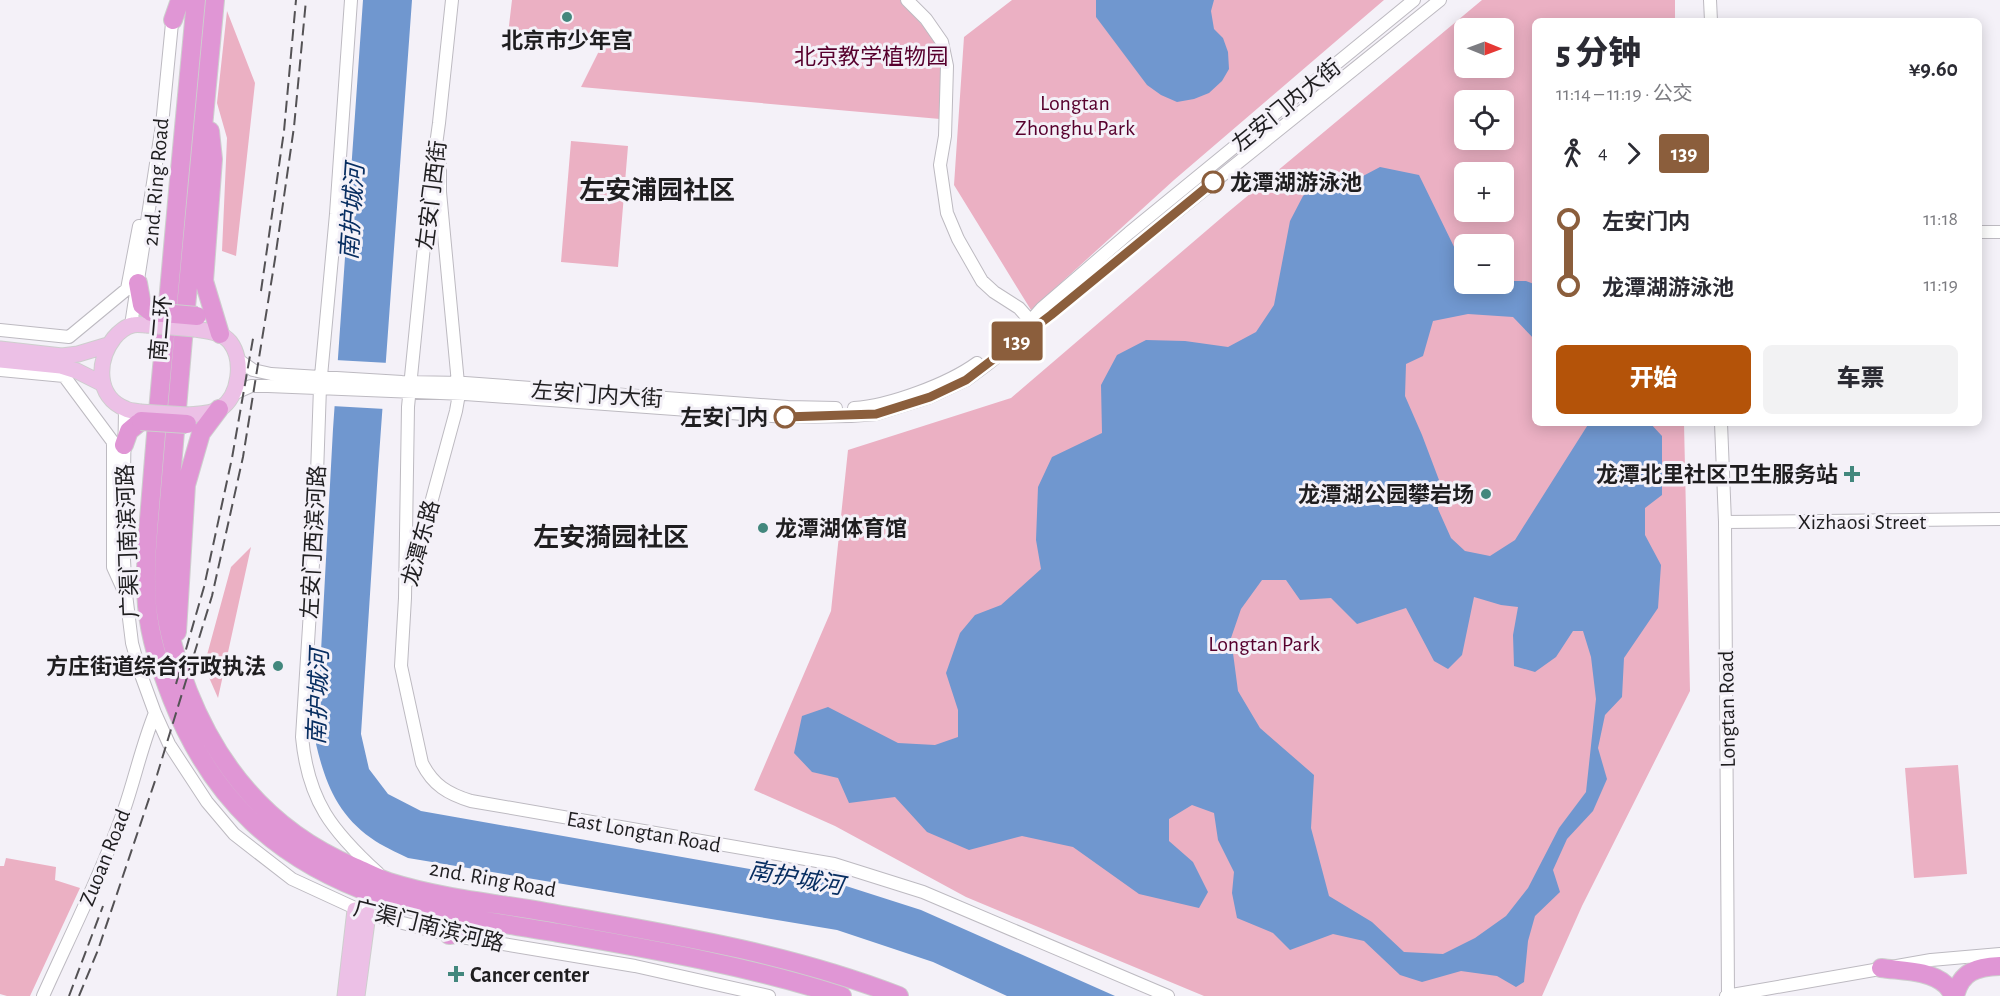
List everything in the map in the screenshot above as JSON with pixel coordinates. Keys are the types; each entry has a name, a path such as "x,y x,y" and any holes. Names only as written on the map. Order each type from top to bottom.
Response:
{"highway":[{"path":"172,20 180,0"},
{"name":"南二环","path":"152,637 145,579 147,548 196,0"},
{"name":"南二环","path":"176,661 165,606 165,549 215,0"},
{"path":"138,284 143,321 196,323 204,304 213,159 206,90"},
{"path":"204,281 220,334"},
{"path":"186,485 201,433 219,409"},
{"path":"124,445 135,414 188,419 176,661"},
{"name":"2nd. Ring Road","path":"152,637 159,666 178,715 201,759 233,803 248,819 302,862 339,881 378,896 439,912 638,946 745,969 842,996"},
{"name":"2nd. Ring Road","path":"176,661 203,727 236,778 260,806 312,846 388,882 442,894 642,928 749,951 837,975 899,996"},
{"path":"449,934 517,925"},
{"path":"1955,996 1960,981 1969,973 1978,968 2000,966"},
{"path":"1881,968 1917,973 1937,979 1946,985 1955,996"},
{"path":"745,969 796,996"},
{"path":"1963,996 1969,984 1976,978 2000,972"}],"main road":[{"path":"135,414 111,398 103,384 102,357 117,334 143,321"},
{"path":"188,419 219,409 233,394 238,375 237,359 230,341 196,323"},
{"path":"0,348 62,356 108,345"},
{"path":"0,360 61,366 77,370 103,384"},
{"path":"345,996 361,912"},
{"path":"357,996 361,912"}],"street":[{"path":"138,284 162,125 174,0"},
{"name":"左安门西滨河路","path":"351,0 302,737 304,764 312,791 328,819 348,846 388,882"},
{"path":"440,123 452,0"},
{"path":"907,0 926,19 942,42 944,50 947,66 947,98 945,136 940,165 947,213 958,239 982,281 994,292 1019,308 1033,324 1440,0"},
{"name":"左安门内大街","path":"325,383 788,407 862,407 885,403 916,393 968,370 1033,324 1042,308 1129,233 1414,0"},
{"path":"1710,0 1711,18"},
{"name":"左安门西街","path":"410,387 429,196 440,123"},
{"name":"左安门西街","path":"440,123 440,192 459,389"},
{"path":"0,330 69,337 127,289 144,200 162,125"},
{"path":"1982,232 2000,232"},
{"path":"237,359 261,373 325,383"},
{"path":"0,370 64,376 113,442 113,567 126,594"},
{"path":"233,394 250,386 325,383"},
{"name":"龙潭东路","path":"405,598 410,387"},
{"name":"龙潭东路","path":"405,598 456,411 459,389"},
{"name":"Longtan Road","path":"1721,426 1725,522 1727,996"},
{"name":"广渠门南滨河路","path":"124,445 123,543 126,594 132,642 140,672 169,744 210,808 234,834 292,879 361,912 449,934 635,966 769,996"},
{"name":"Xizhaosi Street","path":"1725,522 2000,519"},
{"name":"East Longtan Road","path":"405,598 401,666 422,763 428,775 438,786 453,796 834,864 923,892 1168,996"},
{"name":"Zuoan Road","path":"43,996 103,864 155,713"},
{"path":"1727,996 1931,960 2000,954"}],"green space":[{"name":"北京教学植物园","path":"512,0 904,0 938,43 943,66 940,119 581,87 604,41 508,34"},
{"name":"Longtan Zhonghu Park","path":"1012,0 1384,0 1174,180 1031,310 954,185 964,37"},
{"name":"Longtan Park","path":"1482,0 1675,0 1675,18 1532,18 1532,426 1684,426 1690,691 1582,906 1542,996 1204,996 966,897 835,826 754,790 831,611 848,450 1011,398 1454,23 1454,78 1514,78 1514,18 1460,18"},
{"path":"227,11 255,83 236,256 222,251 227,138 217,103"},
{"path":"571,141 628,146 618,267 561,262"},
{"path":"251,547 218,698 204,666 231,567"},
{"path":"1958,765 1967,874 1914,878 1905,768"},
{"path":"6,858 56,867 55,880 80,888 30,996 0,994 0,866 4,866"}],"water":[{"name":"南护城河","path":"363,0 412,0 361,734 369,769 388,794 421,811 846,886 921,910 1115,996 1007,996 933,962 837,930 408,858 371,838 349,819 328,784 316,744 333,429"},
{"path":"1096,0 1214,0 1211,11 1214,29 1223,38 1228,52 1229,69 1222,81 1209,93 1194,99 1177,102 1161,95 1147,85 1096,17"},
{"path":"1380,167 1419,175 1454,247 1454,294 1514,294 1514,281 1532,283 1532,337 1513,317 1468,314 1433,321 1423,356 1406,364 1405,396 1439,480 1438,509 1451,538 1465,551 1490,556 1515,540 1587,426 1653,426 1662,436 1662,495 1645,508 1645,535 1661,565 1658,608 1624,658 1622,697 1605,715 1598,748 1607,779 1593,811 1567,839 1553,870 1560,892 1535,916 1528,941 1524,982 1516,987 1497,976 1461,971 1422,982 1400,975 1364,941 1333,934 1290,950 1273,933 1237,918 1232,893 1234,872 1218,840 1214,813 1192,805 1169,819 1169,841 1193,862 1208,892 1199,908 1139,894 1073,847 1022,836 969,850 927,832 895,797 849,803 838,778 812,772 794,753 802,716 828,707 898,743 935,745 958,737 958,710 946,673 960,633 975,615 1001,605 1041,569 1036,540 1038,487 1052,457 1102,433 1101,385 1117,355 1146,340 1185,341 1228,347 1256,332 1274,305 1290,221 1303,196 1326,175 1363,176","holes":["1262,580 1286,580 1300,600 1331,598 1357,624 1406,608 1434,661 1448,669 1462,655 1474,597 1501,605 1518,607 1513,635 1514,666 1535,672 1556,657 1573,631 1583,631 1591,657 1596,699 1586,792 1559,828 1528,888 1506,916 1475,938 1443,954 1404,952 1372,922 1329,896 1311,828 1314,775 1260,728 1238,691 1231,638 1241,609"]}],"pier":[{"path":"335,360 389,363 385,409 332,406"}],"railway":[{"path":"261,291 284,131 296,0"},
{"path":"79,996 98,950 157,775 212,596 243,457 275,259 294,127 306,0"},
{"path":"176,684 204,587 232,458 254,333"},
{"path":"69,996 103,906"}],"bus line":[{"name":"139","path":"785,417 876,414 930,397 966,380 1051,315 1213,182"}],"place":[{"name":"北京市少年宫","path":"567,17"},
{"name":"龙潭湖游泳池","path":"1213,182"},
{"name":"左安门内","path":"785,417"},
{"name":"龙潭北里社区卫生服务站","path":"1852,474"},
{"name":"龙潭湖公园攀岩场","path":"1486,494"},
{"name":"龙潭湖体育馆","path":"763,528"},
{"name":"方庄街道综合行政执法","path":"278,666"},
{"name":"Cancer center","path":"456,974"}],"district":[{"name":"左安浦园社区","path":"657,190"},
{"name":"左安漪园社区","path":"611,537"}]}
